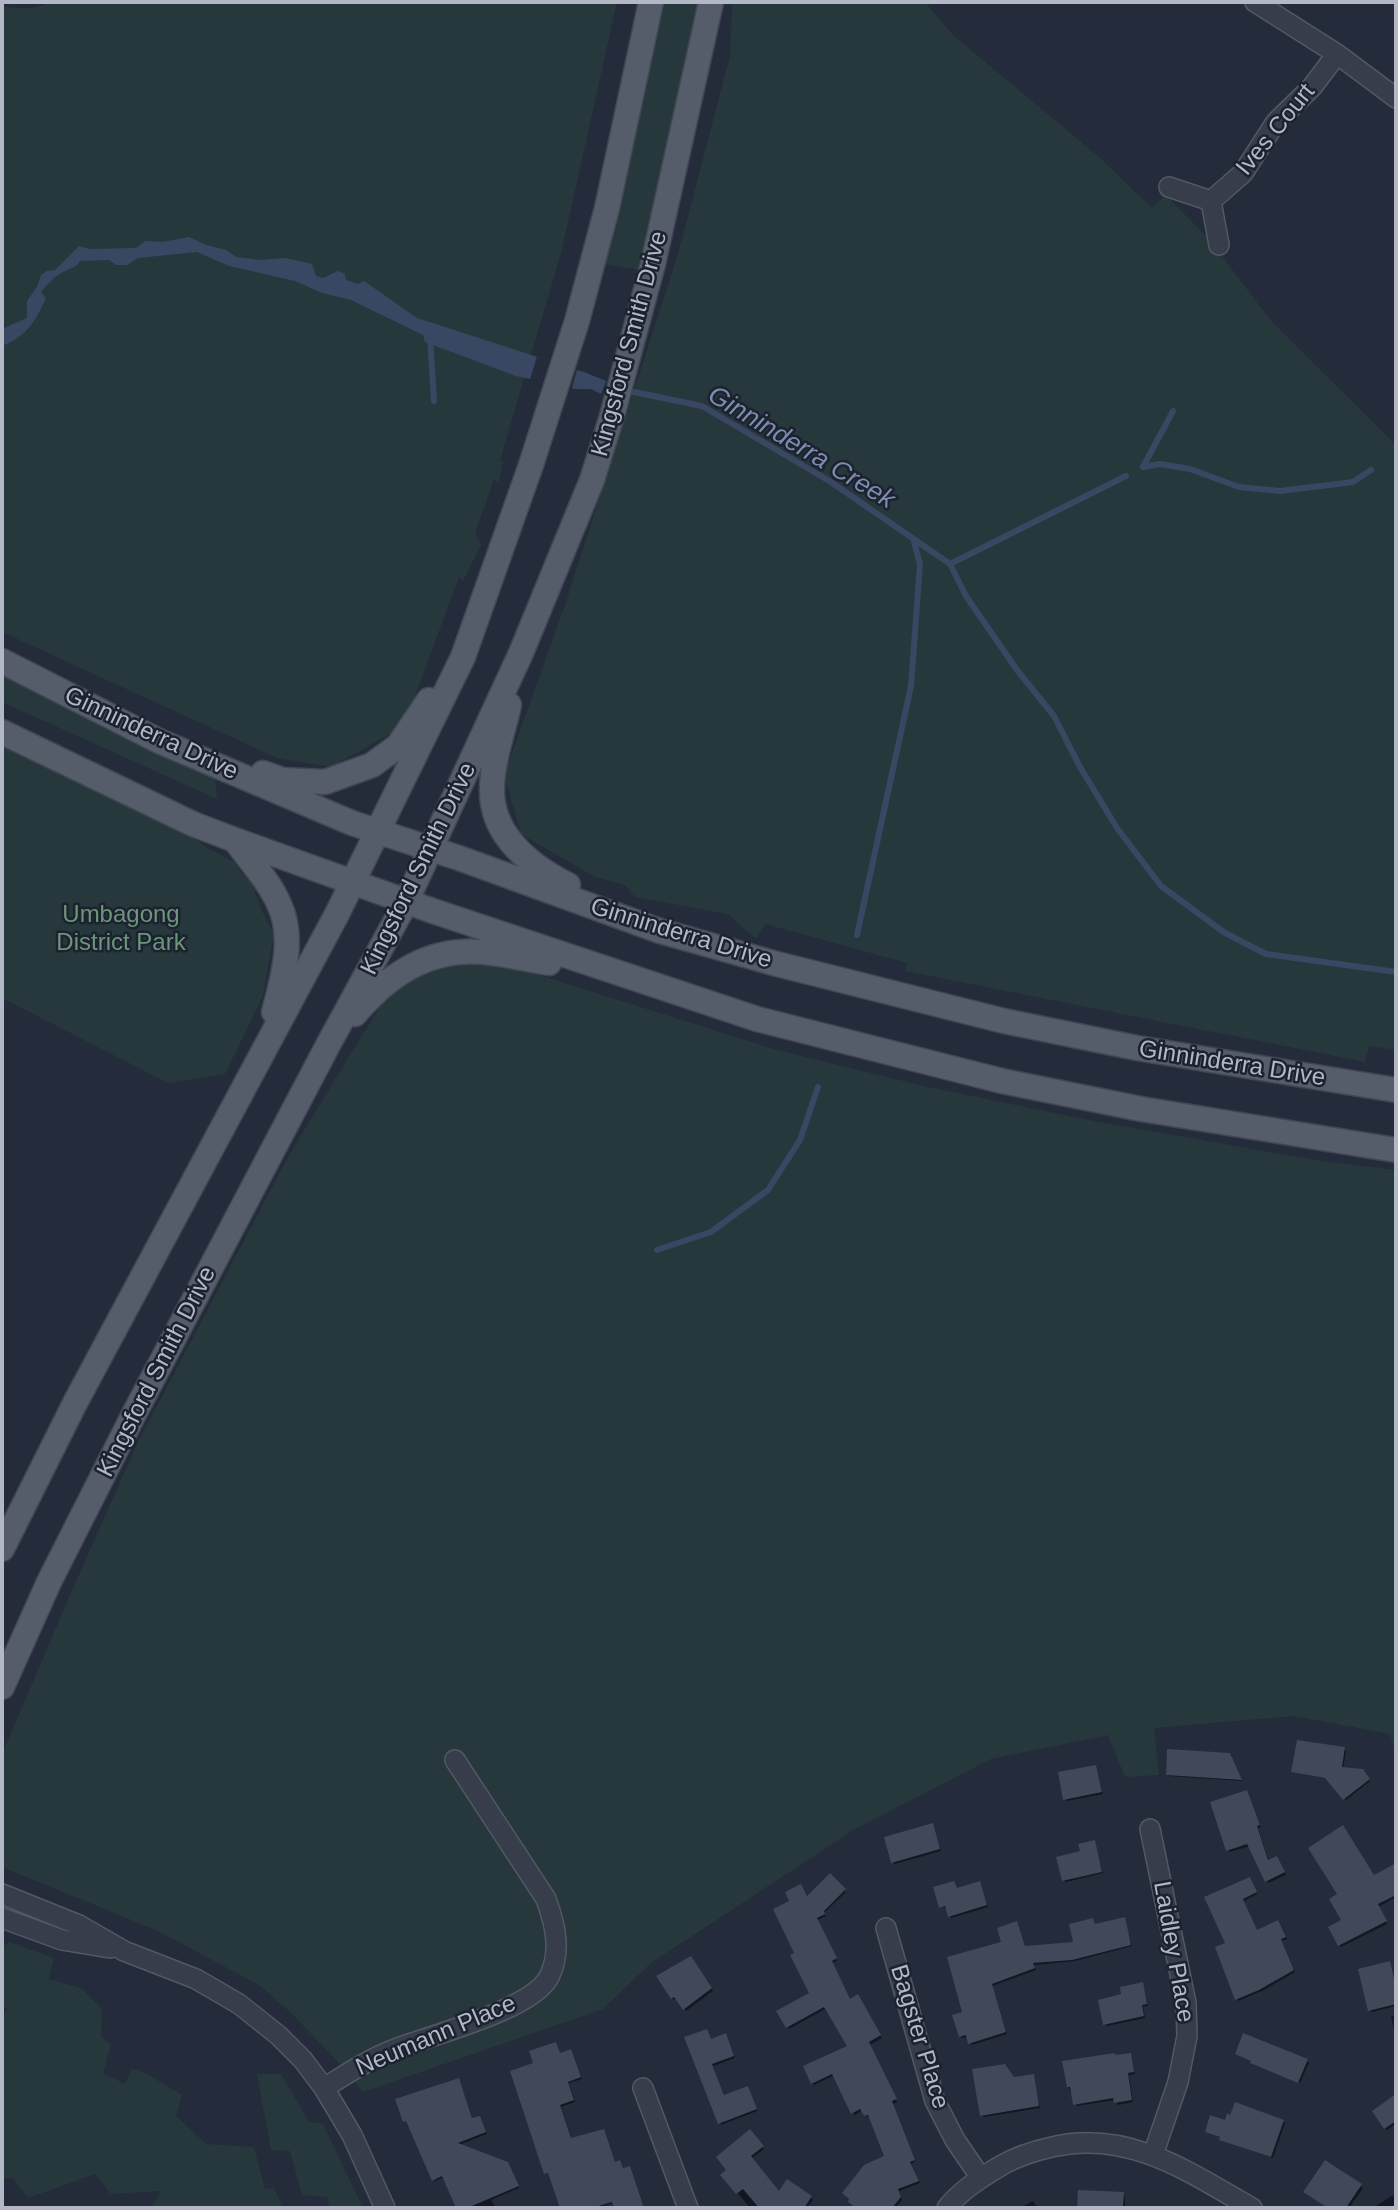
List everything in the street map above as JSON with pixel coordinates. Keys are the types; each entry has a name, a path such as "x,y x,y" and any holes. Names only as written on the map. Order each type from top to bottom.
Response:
{"main road":[{"path":"2,1549 75,1403 353,883 463,657 531,466 577,321 607,208 651,2"},
{"name":"Kingsford Smith Drive","path":"2,1687 49,1582 128,1426 406,902 521,653 592,480 632,344 656,250 711,2"},
{"path":"521,653 492,780 492,800 504,832 527,861 544,873 660,931"},
{"path":"159,741 283,780 325,782 372,765 398,746 417,715 463,657"},
{"name":"Ginninderra Drive","path":"2,661 159,741 378,834 660,931 777,964 1004,1021 1137,1048 1396,1090"},
{"path":"2,732 193,824 235,841 619,975 757,1019 1002,1081 1167,1114 1396,1150"},
{"path":"235,841 280,904 286,930 285,967 265,1046"},
{"path":"328,1045 390,978 438,956 489,952 619,975"}],"street":[{"path":"1255,2 1337,54 1396,98"},
{"name":"Ives Court","path":"1211,201 1243,173 1276,122 1312,87 1337,54"},
{"path":"1169,187 1211,201 1219,245"},
{"name":"Neumann Place","path":"324,2088 388,2051 507,2009 535,1992 548,1979 556,1957 557,1945 554,1921 546,1899 455,1760"},
{"name":"Laidley Place","path":"1150,1829 1186,2003 1187,2036 1178,2082 1153,2155"},
{"path":"2,1894 79,1925 124,1951 196,1979 240,2004 278,2035 303,2060 324,2088 352,2135 385,2208"},
{"path":"2,1919 62,1940 124,1951"},
{"name":"Bagster Place","path":"886,1928 935,2101 955,2140 981,2178"},
{"path":"643,2088 688,2208"},
{"path":"947,2208 981,2178 1031,2152 1063,2144 1109,2143 1131,2147 1171,2162 1252,2208"}],"green space":[{"path":"50,2 617,2 561,253 500,460 503,463 499,482 494,480 475,533 481,545 463,581 459,577 404,726 331,767 277,758 2,632 2,6 27,8"},
{"path":"665,2 699,2 639,270 605,264"},
{"path":"732,2 925,2 954,36 1099,157 1152,208 1166,195 1209,239 1272,322 1396,445 1396,1050 1369,1046 1365,1062 905,971 907,963 765,924 756,939 728,914 635,897 625,885 593,876 521,834 504,775 565,605 678,254 730,56"},
{"path":"2,670 215,779 217,799 2,702"},
{"name":"Umbagong District Park","path":"2,742 182,830 209,849 235,862 241,872 250,879 274,933 263,996 225,1074 168,1083 2,998"},
{"path":"501,963 777,1050 928,1087 1094,1121 1321,1161 1396,1170 1396,1756 1390,1734 1294,1716 1154,1728 1159,1775 1125,1777 1108,1735 991,1759 855,1829 651,1963 603,2009 363,2092 290,2012 259,1985 158,1931 2,1867 2,1754 138,1442 289,1155 382,1003 427,965"},
{"path":"9,1942 54,1958 49,1979 81,1988 102,2009 101,2036 111,2045 103,2073 125,2084 132,2069 147,2074 182,2095 176,2116 206,2144 254,2147 265,2189 274,2188 283,2208 150,2208 162,2191 111,2194 95,2174 28,2198 13,2178 2,2179 2,2020 7,2008 2,2007 2,1948"},
{"path":"257,2074 281,2074 309,2122 323,2124 363,2208 329,2208 328,2197 302,2195 290,2151 271,2150"}],"water":[{"path":"189,237 226,250 236,257 261,260 285,258 312,264 316,276 323,278 338,271 345,274 346,280 358,284 364,281 417,318 606,381 601,394 591,389 575,389 516,376 425,342 423,335 351,300 322,293 295,281 229,266 197,252 138,258 127,265 116,265 109,260 80,261 46,286 41,292 46,298 34,321 18,338 2,346 2,329 27,318 27,301 37,287 41,275 55,270 79,246 89,249 136,248 145,241 162,242"}],"pier":[{"path":"538,353 578,366 571,392 529,383"}],"building":[{"path":"1297,1740 1345,1747 1342,1767 1363,1769 1370,1779 1343,1800 1325,1778 1291,1772"},
{"path":"1167,1749 1230,1753 1242,1780 1166,1775"},
{"path":"1096,1765 1102,1792 1063,1800 1058,1772"},
{"path":"1247,1790 1260,1825 1257,1826 1268,1860 1277,1856 1285,1872 1265,1882 1247,1844 1226,1851 1210,1802"},
{"path":"933,1823 940,1849 891,1863 884,1837"},
{"path":"1343,1825 1374,1875 1396,1863 1396,1895 1378,1904 1387,1921 1338,1946 1328,1927 1341,1920 1329,1899 1337,1894 1308,1848"},
{"path":"1095,1840 1102,1872 1062,1881 1056,1857 1080,1851 1078,1844"},
{"path":"830,1873 846,1889 824,1911 825,1914 817,1918 837,1958 832,1961 850,1999 858,1994 881,2035 869,2042 897,2099 892,2101 915,2160 910,2162 919,2181 898,2189 901,2197 892,2208 856,2208 842,2193 864,2165 884,2156 868,2115 864,2116 860,2109 851,2114 832,2074 811,2084 803,2066 847,2046 824,2007 786,2028 776,2011 809,1993 790,1955 794,1953 773,1909 789,1901 785,1892 801,1884 807,1896"},
{"path":"1250,1877 1257,1892 1243,1899 1257,1930 1278,1920 1286,1937 1281,1939 1294,1970 1235,2000 1215,1947 1225,1943 1204,1897"},
{"path":"954,1881 957,1888 980,1881 987,1905 948,1917 945,1906 939,1908 933,1887"},
{"path":"1125,1917 1131,1945 1072,1960 1033,1963 1035,1968 992,1984 1006,2032 968,2044 966,2035 959,2037 952,2015 962,2012 947,1957 1001,1942 997,1928 1017,1921 1025,1946 1073,1942 1069,1924 1093,1918 1095,1924"},
{"path":"691,1956 712,1988 683,2010 674,1997 671,1999 656,1976"},
{"path":"1390,1961 1396,1988 1396,2004 1368,2011 1358,1969"},
{"path":"1143,1982 1147,2004 1142,2005 1144,2016 1103,2025 1098,2000 1121,1994 1120,1987"},
{"path":"707,2029 711,2039 726,2033 734,2056 712,2064 724,2095 748,2086 757,2109 718,2124 684,2037"},
{"path":"1243,2033 1308,2059 1298,2083 1235,2054"},
{"path":"556,2042 560,2053 571,2049 581,2077 568,2082 574,2100 560,2105 571,2138 604,2129 615,2162 620,2160 623,2168 630,2166 644,2208 614,2208 612,2202 592,2208 560,2208 548,2173 544,2174 510,2071 533,2063 529,2051"},
{"path":"1131,2053 1134,2072 1128,2073 1132,2100 1114,2103 1113,2098 1073,2105 1062,2061"},
{"path":"1005,2064 1014,2077 1034,2074 1039,2106 980,2116 972,2069"},
{"path":"459,2078 472,2118 480,2116 486,2132 458,2143 508,2162 519,2186 467,2208 456,2208 442,2176 432,2181 406,2121 403,2122 395,2099"},
{"path":"1396,2094 1396,2121 1384,2129 1372,2111"},
{"path":"1235,2102 1284,2120 1271,2157 1219,2140 1220,2137 1205,2132 1210,2115 1225,2120"},
{"path":"750,2129 764,2146 751,2156 779,2191 787,2179 812,2196 804,2208 759,2208 743,2189 736,2194 720,2175 726,2170 716,2157"},
{"path":"1325,2160 1362,2184 1346,2208 1328,2208 1303,2192"},
{"path":"1078,2190 1124,2192 1123,2208 1077,2208"}],"waterway":[{"path":"430,336 434,401"},
{"name":"Ginninderra Creek","path":"624,390 702,406 831,482 950,564 966,596 1017,670 1054,716 1080,767 1117,828 1161,886 1225,933 1266,954 1396,972"},
{"path":"1143,467 1173,411"},
{"path":"1143,467 1160,464 1190,469 1239,487 1280,491 1353,482 1371,470"},
{"path":"950,564 1126,476"},
{"path":"857,935 911,686 920,564 914,542"},
{"path":"657,1250 711,1232 768,1190 800,1140 818,1087"}]}
